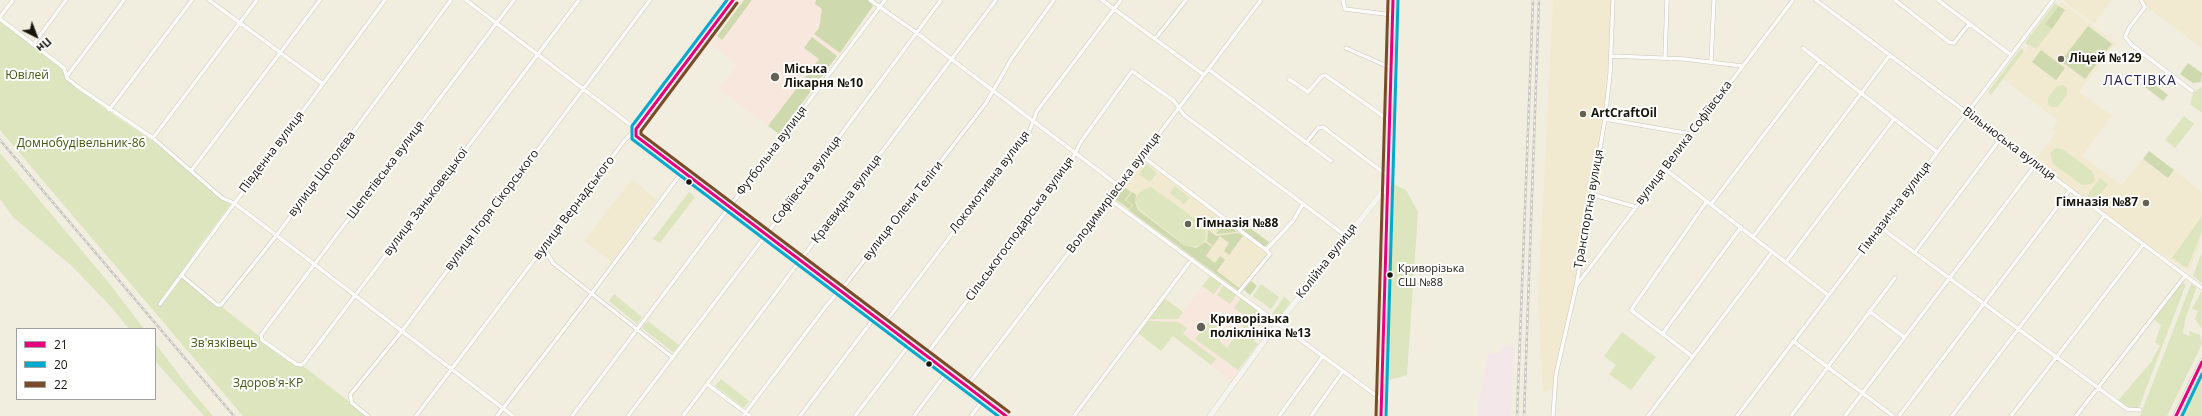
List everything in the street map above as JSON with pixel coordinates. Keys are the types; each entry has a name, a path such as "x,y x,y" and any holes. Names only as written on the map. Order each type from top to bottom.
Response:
{"main road":[{"path":"2176,416 2202,362"}],"street":[{"path":"13,0 0,18 32,45 64,68 70,81 109,110 153,138 222,198 234,203 513,416"},
{"path":"32,45 66,0"},
{"path":"67,76 124,0"},
{"path":"109,110 192,0"},
{"path":"209,0 323,84"},
{"path":"153,138 257,0"},
{"path":"191,171 320,0"},
{"name":"Південна вулиця","path":"160,304 385,0"},
{"name":"вулиця Щоголєва","path":"181,275 219,306 276,236 451,0"},
{"path":"466,0 636,129 638,139 1006,416"},
{"name":"Шепетівська вулиця","path":"262,340 261,335 514,0"},
{"name":"вулиця Заньковецької","path":"262,340 296,364 300,365 579,0"},
{"name":"вулиця Ігоря Сікорського","path":"368,416 352,403 350,395 402,331 650,0"},
{"name":"вулиця Вернадського","path":"416,416 733,0"},
{"path":"870,0 917,33 1119,186"},
{"name":"Футбольна вулиця","path":"572,416 885,0"},
{"name":"Софіївська вулиця","path":"628,416 766,236 941,0"},
{"name":"Краєвидна вулиця","path":"683,416 953,60 996,0"},
{"name":"вулиця Олени Теліги","path":"744,414 851,278 994,91 1012,58 1054,0"},
{"path":"1102,0 1204,75"},
{"name":"Локомотивна вулиця","path":"884,324 1028,132 1037,111 1121,0"},
{"path":"1155,39 1186,0"},
{"name":"Володимирівська вулиця","path":"967,386 1261,0"},
{"path":"1343,0 1345,9 1393,15"},
{"path":"1381,416 1393,0"},
{"name":"Транспортна вулиця","path":"1553,416 1556,374 1576,287 1605,119 1611,56 1613,0"},
{"path":"1665,58 1667,0"},
{"path":"1711,61 1714,0"},
{"name":"вулиця Велика Софіївська","path":"1576,287 1793,0"},
{"name":"Вільнюська вулиця","path":"1816,0 2202,288"},
{"path":"1895,0 1949,42 1954,43 1969,24"},
{"path":"1938,0 2011,55"},
{"name":"Гімназична вулиця","path":"1737,416 2053,0"},
{"path":"2141,0 2145,7 2129,28 2126,37 2132,45 2192,91"},
{"path":"1346,48 1391,68"},
{"path":"1803,48 1937,152"},
{"path":"1753,237 1890,55"},
{"path":"1611,56 1711,61 1742,66"},
{"path":"1711,204 1820,61"},
{"path":"1208,69 1331,161"},
{"name":"Сільськогосподарська вулиця","path":"926,356 1070,164 1080,143 1132,71 1180,107"},
{"path":"1289,79 1308,92 1325,74 1390,121"},
{"path":"1180,107 1184,115 1346,236"},
{"path":"1605,119 1691,134"},
{"path":"1786,262 1894,119"},
{"path":"1306,143 1318,128 1323,127 1388,176"},
{"path":"1915,252 2001,138"},
{"path":"1142,156 1270,254 1238,293"},
{"path":"1845,416 2036,164"},
{"path":"1665,169 1828,295"},
{"path":"497,416 592,293 682,172"},
{"name":"Колійна вулиця","path":"1210,416 1279,322 1388,184"},
{"path":"1899,416 2070,190"},
{"path":"1591,194 1636,207"},
{"path":"1109,199 1279,322 1381,399"},
{"path":"1693,357 1631,310 1707,201"},
{"path":"1266,250 1293,221 1303,204"},
{"path":"1952,416 2104,216"},
{"path":"1663,334 1741,227"},
{"path":"1880,227 2127,409 2140,410"},
{"path":"2011,416 2143,245"},
{"path":"544,248 553,263 672,357"},
{"path":"1648,416 1772,252"},
{"path":"1074,416 1192,259"},
{"path":"2076,416 2185,276"},
{"path":"1791,416 1895,278"},
{"path":"1869,311 1904,338"},
{"path":"800,416 875,317"},
{"path":"1793,342 1893,416"},
{"path":"856,416 910,344"},
{"path":"1278,416 1323,356"},
{"path":"1311,416 1343,371"},
{"path":"914,416 947,372"},
{"path":"707,384 744,414 750,416"},
{"path":"972,416 984,399"}],"shaded area":[{"name":"Міська Лікарня №10","path":"744,0 868,0 873,6 779,134 719,89 737,65 711,44"},
{"path":"1553,0 1613,0 1605,119 1576,287 1554,388 1543,393 1538,299"},
{"path":"2063,0 2112,0 2094,24"},
{"path":"2202,0 2202,48 2139,1"},
{"path":"2061,2 2116,43 2079,92 2112,115 2082,156 2122,185 2143,159 2168,178 2174,170 2202,192 2202,238 2189,272 2105,215 2035,161 2056,132 2052,129 2058,120 2003,79"},
{"name":"Гімназія №88","path":"1142,156 1270,254 1238,293 1109,199"},
{"path":"631,181 634,181 657,200 611,262 584,241"},
{"name":"Криворізька поліклініка №13","path":"1211,275 1267,316 1258,329 1261,332 1254,341 1258,344 1231,380 1173,336 1161,351 1138,333 1164,298 1183,312"},
{"path":"1501,346 1514,346 1511,416 1477,416 1488,354 1500,353"}],"green space":[{"path":"744,0 752,0 722,40 717,36"},
{"path":"816,0 868,0 873,6 840,53 814,34 819,28 822,9 815,4"},
{"path":"2055,3 2059,6 2046,24 2052,29 2036,49 2030,45 2029,46 2025,43"},
{"path":"2059,6 2065,10 2052,29 2045,24"},
{"path":"0,20 64,69 66,73 64,77 108,111 151,140 230,205 194,253 181,275 296,365 303,366 368,416 243,416 0,130"},
{"path":"2088,26 2112,44 2085,79 2061,61"},
{"path":"812,37 837,56 779,134 768,126 819,59 804,48"},
{"path":"2021,48 2024,51 1991,95 1988,92"},
{"path":"2041,50 2065,68 2056,80 2032,62"},
{"path":"2188,63 2202,73 2201,82 2193,83 2180,74"},
{"path":"2150,81 2168,95 2163,101 2145,87"},
{"path":"2063,85 2067,88 2067,94 2058,107 2051,107 2048,104 2048,98 2057,86"},
{"path":"2202,87 2202,113 2190,104 2194,92"},
{"path":"2184,116 2194,124 2175,148 2165,140"},
{"path":"2056,148 2064,150 2093,172 2095,179 2093,183 2082,185 2053,164 2050,153"},
{"path":"2149,151 2174,170 2168,178 2143,159"},
{"path":"0,153 109,283 143,328 128,328 112,308 73,267 14,218 0,199"},
{"path":"1146,164 1157,173 1150,182 1139,174"},
{"path":"2100,178 2108,184 2095,201 2087,196"},
{"path":"1387,181 1406,190 1418,212 1407,375 1382,382"},
{"path":"1123,186 1131,192 1125,200 1132,205 1129,209 1114,198"},
{"path":"1175,186 1190,198 1184,204 1170,193"},
{"path":"1151,187 1201,223 1206,232 1205,240 1201,244 1193,247 1185,245 1139,209 1135,201 1137,195 1144,189"},
{"path":"689,192 695,197 660,243 653,239"},
{"path":"1132,192 1136,195 1135,202 1138,210 1184,245 1196,248 1205,242 1212,247 1206,256 1215,263 1220,256 1225,260 1217,271 1239,288 1238,290 1129,210 1133,205 1126,200"},
{"path":"1212,216 1223,224 1218,231 1207,223"},
{"path":"2202,216 2202,232 2187,268 2172,258"},
{"path":"1225,222 1237,232 1216,234"},
{"path":"1243,223 1269,242 1264,248 1239,229"},
{"path":"1208,230 1216,236 1238,233 1243,236 1229,255 1224,251 1229,243 1220,236 1213,246 1207,241"},
{"path":"2202,252 2202,283 2193,276"},
{"path":"1211,275 1222,283 1214,294 1202,286"},
{"path":"1251,281 1257,286 1250,295 1244,290"},
{"path":"2179,283 2186,284 2138,410 2127,409 2117,402 2151,362 2160,346 2155,342 2161,325 2152,318"},
{"path":"1261,284 1279,297 1271,309 1253,296"},
{"path":"2191,284 2196,286 2196,289 2185,320 2183,333 2189,336 2190,331 2200,335 2202,344 2167,416 2140,416"},
{"path":"1224,285 1237,294 1230,304 1217,295"},
{"path":"2201,292 2202,329 2195,319 2198,311 2192,309"},
{"path":"614,294 642,317 637,324 609,301"},
{"path":"1284,297 1290,302 1279,319 1272,314"},
{"path":"1164,298 1183,312 1178,319 1149,319"},
{"path":"1241,298 1267,316 1260,326 1234,308"},
{"path":"1210,320 1226,332 1219,341 1227,348 1247,321 1261,332 1254,341 1258,344 1238,370 1195,339"},
{"path":"648,321 679,345 673,352 642,328"},
{"path":"1147,321 1178,322 1187,328 1183,334 1216,359 1211,365 1173,336 1161,351 1138,333"},
{"path":"1622,332 1656,357 1631,390 1609,374 1616,365 1604,356"},
{"path":"156,344 213,416 204,416 156,362"},
{"path":"2202,376 2202,416 2182,416 2196,390"},
{"path":"721,379 749,401 744,408 715,386"}],"railway":[{"path":"1517,416 1533,0"},
{"path":"1524,416 1539,0"},
{"path":"0,140 234,416"}],"transit line":[{"name":"20","path":"727,0 632,126 632,139 998,416"},
{"name":"21","path":"733,0 636,129 636,136 1006,416"},
{"name":"22","path":"1376,416 1388,0"},
{"name":"21","path":"1381,416 1393,0"},
{"name":"20","path":"1386,416 1398,0"},
{"name":"22","path":"737,3 641,131 641,134 1009,412"},
{"name":"21","path":"2176,416 2202,362"},
{"name":"20","path":"2182,416 2202,374"}],"place":[{"name":"Ліцей №129","path":"2061,59"},
{"name":"Міська Лікарня №10","path":"775,77"},
{"name":"ArtCraftOil","path":"1583,114"},
{"name":"Гімназія №87","path":"2146,203"},
{"name":"Гімназія №88","path":"1188,224"},
{"name":"Криворізька СШ №88","path":"1390,275"},
{"name":"Криворізька поліклініка №13","path":"1201,327"}],"district":[{"name":"ЛАСТІВКА","path":"2140,81"}],"park label":[{"name":"Ювілей","path":"27,76"},
{"name":"Домнобудівельник-86","path":"81,144"},
{"name":"Зв'язківець","path":"224,344"},
{"name":"Здоров'я-КР","path":"268,384"}]}
